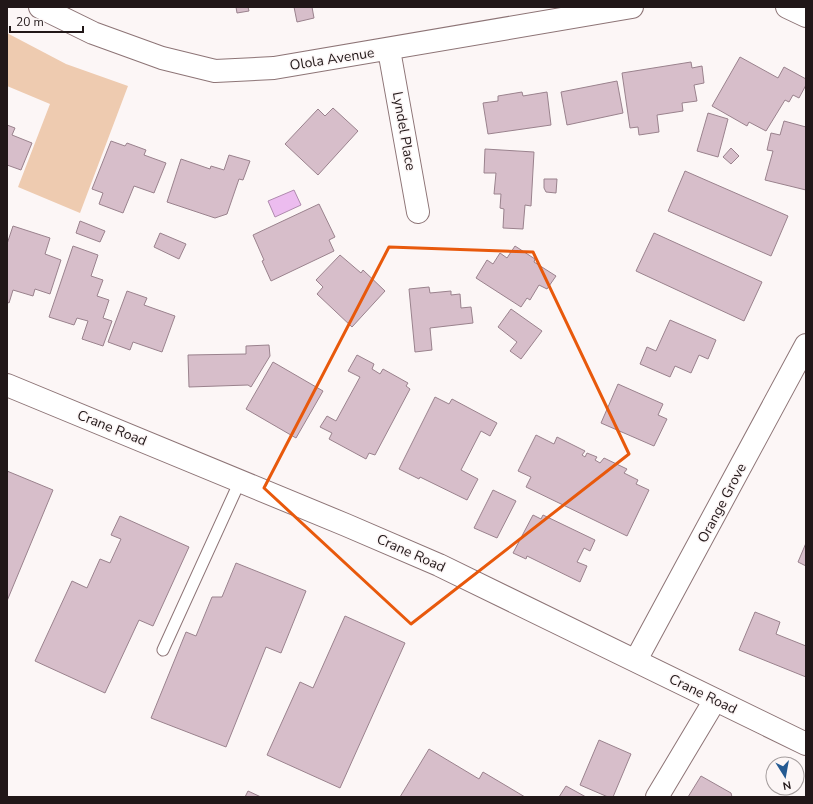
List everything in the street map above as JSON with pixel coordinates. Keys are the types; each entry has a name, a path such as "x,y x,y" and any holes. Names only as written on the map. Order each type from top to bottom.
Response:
{"street":[{"name":"Olola Avenue","path":"40,7 93,34 162,58 216,71 274,68 389,50 632,7"},
{"path":"787,7 806,16"},
{"name":"Lyndel Place","path":"389,50 418,212"},
{"name":"Orange Grove","path":"636,660 806,345"},
{"name":"Crane Road","path":"7,385 440,565 806,744"},
{"path":"657,797 715,700"}],"lane":[{"path":"163,650 240,481"}],"highlighted area":[{"path":"389,247 533,252 629,454 411,624 264,488"}],"shaded area":[{"path":"7,33 66,64 128,86 80,213 18,187 50,104 7,86"},
{"path":"294,190 301,205 275,217 268,201"}],"building":[{"path":"236,7 248,7 249,11 237,13"},
{"path":"294,7 312,7 314,18 297,22"},
{"path":"740,57 778,78 784,67 806,79 806,85 799,98 793,95 789,102 785,100 766,131 749,122 747,126 712,106"},
{"path":"691,62 692,68 702,66 704,83 694,85 697,101 682,103 683,111 657,115 659,132 639,135 638,127 630,128 622,73"},
{"path":"617,81 623,113 567,125 561,92"},
{"path":"522,92 523,96 547,92 551,125 488,134 483,103 498,101 498,96"},
{"path":"333,108 358,131 318,175 285,144 318,109 325,116"},
{"path":"708,113 728,119 718,157 697,151"},
{"path":"784,121 806,127 806,190 765,180 773,151 767,150 771,133 780,135"},
{"path":"7,125 15,128 12,135 32,143 21,170 7,165"},
{"path":"111,141 125,146 127,143 146,150 144,155 166,163 154,193 134,186 123,213 99,204 103,193 92,189"},
{"path":"731,148 739,156 731,164 723,157"},
{"path":"485,149 534,152 531,206 525,205 523,229 503,228 504,209 500,208 501,194 494,194 496,173 484,173"},
{"path":"229,155 250,161 243,180 239,179 227,214 215,218 167,202 181,159 210,169 211,166 224,170"},
{"path":"685,171 788,216 771,256 668,211"},
{"path":"544,179 557,179 556,193 546,192 544,188"},
{"path":"319,204 335,237 329,240 334,251 271,281 253,235"},
{"path":"80,221 105,231 100,242 76,233"},
{"path":"13,226 50,238 45,254 61,260 50,294 35,289 33,296 13,290 9,303 7,302 7,244"},
{"path":"160,233 186,244 179,259 154,247"},
{"path":"654,233 762,282 744,321 636,271"},
{"path":"73,246 98,255 91,276 103,280 97,296 109,300 103,318 112,321 103,346 82,339 88,321 77,318 74,325 49,317"},
{"path":"515,246 535,259 534,262 556,276 547,289 539,285 530,300 527,298 521,307 476,278 487,260 493,264 500,253 507,258"},
{"path":"340,255 361,273 363,270 385,291 352,327 317,294 323,287 316,280"},
{"path":"429,287 430,293 451,291 451,295 460,294 461,308 471,307 473,323 430,328 432,350 415,352 409,289"},
{"path":"127,291 147,298 144,305 175,316 162,352 133,342 130,350 108,342"},
{"path":"511,309 542,331 521,359 510,351 517,342 498,327"},
{"path":"670,320 716,340 708,359 699,355 691,373 675,366 670,377 640,364 647,347 656,351"},
{"path":"269,345 270,356 251,387 248,385 189,387 188,355 246,354 246,346"},
{"path":"357,355 374,364 372,369 380,374 383,369 408,383 406,386 410,389 375,455 369,453 366,459 329,439 332,433 320,427 327,416 336,421 360,377 348,371"},
{"path":"273,362 323,391 296,438 246,409"},
{"path":"618,384 663,404 658,415 667,419 654,446 601,423"},
{"path":"435,397 449,404 452,399 497,423 490,436 481,431 461,470 478,479 467,500 420,477 419,479 399,469"},
{"path":"536,435 554,444 557,437 585,451 582,455 585,457 587,453 597,457 595,460 600,463 604,458 627,469 624,473 638,480 636,484 649,490 627,536 526,487 531,477 518,471"},
{"path":"7,471 53,490 7,601"},
{"path":"493,490 516,501 497,538 474,528"},
{"path":"533,515 541,519 543,515 595,540 590,551 584,548 577,562 587,566 580,582 527,556 526,559 513,553"},
{"path":"120,516 189,547 153,626 139,620 105,693 35,661 72,581 87,588 100,559 110,563 121,539 111,535"},
{"path":"806,543 806,566 798,562"},
{"path":"236,563 306,591 281,653 266,647 226,747 151,718 186,632 196,636 212,597 222,597"},
{"path":"755,612 780,622 776,634 806,646 806,677 739,650"},
{"path":"345,616 405,643 340,788 267,755 300,682 313,688"},
{"path":"599,740 631,754 613,797 608,797 580,785"},
{"path":"429,749 479,779 483,772 525,797 400,797"},
{"path":"701,776 731,793 732,797 688,797"},
{"path":"566,786 586,797 559,797"},
{"path":"248,791 261,797 245,797"}]}
